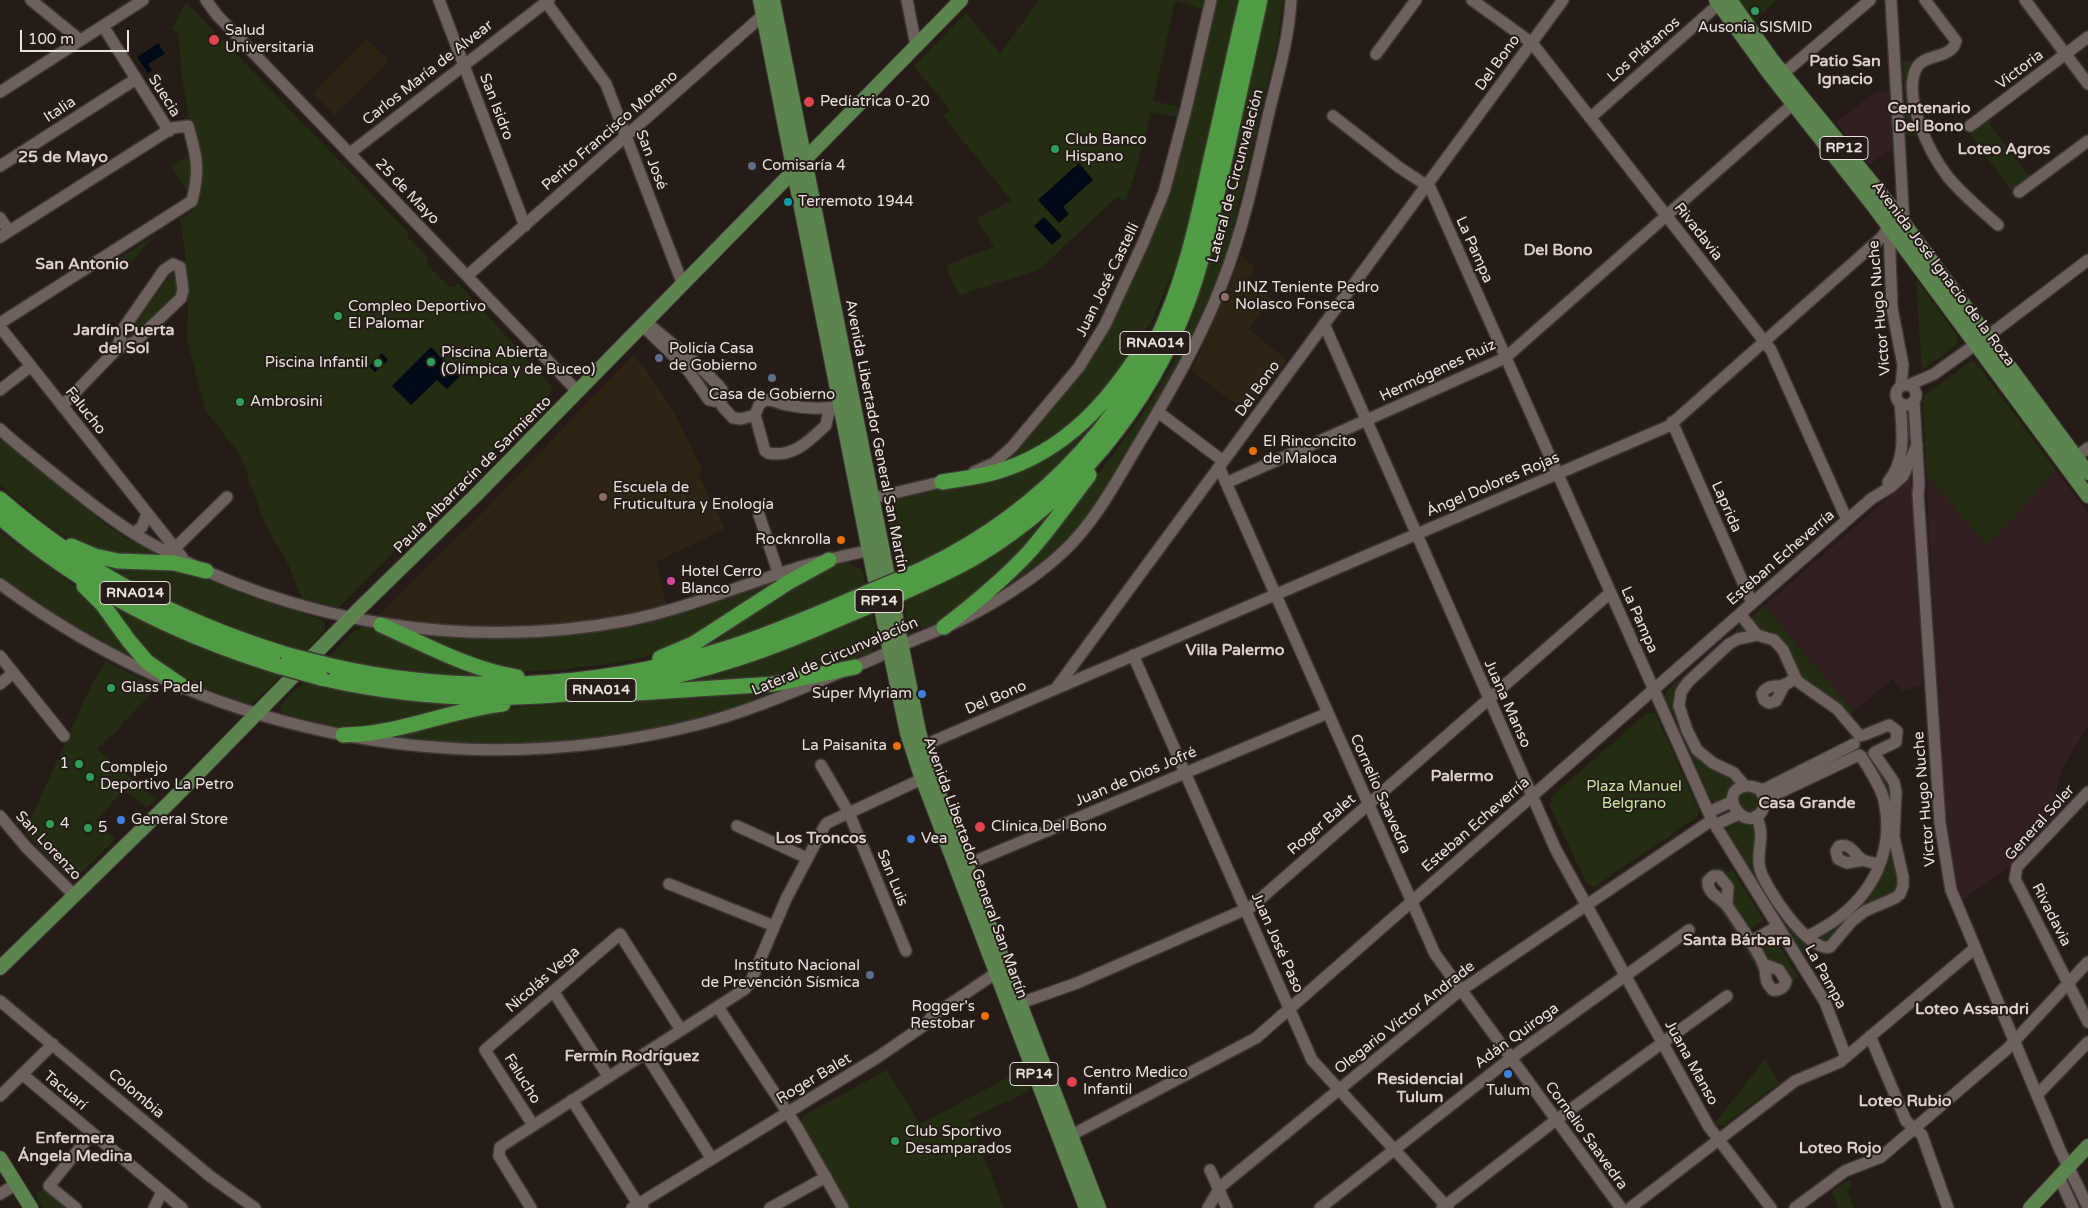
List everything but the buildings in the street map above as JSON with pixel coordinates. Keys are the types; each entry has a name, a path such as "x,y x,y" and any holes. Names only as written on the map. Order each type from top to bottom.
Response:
{"highway":[{"name":"RNA014","path":"901,586 997,527 1039,494 1074,460 1108,421 1137,376 1169,312 1195,232 1247,0"},
{"name":"RNA014","path":"0,519 25,529 142,597 320,678 383,690 449,696 505,698 645,683 710,667 768,648 868,600 974,558 1008,535 1046,505 1082,471 1132,410 1158,368 1181,319 1203,252 1260,0"},
{"path":"942,482 984,475 1013,467 1051,448 1074,432 1102,404 1123,377 1145,343 1181,277"},
{"path":"944,627 1000,581 1035,545 1133,418 1151,388 1158,368"},
{"name":"RNA014","path":"0,499 25,529 57,561 119,599 172,626 219,646 283,661 332,666 396,678 566,690 606,676 672,664 731,647 790,625 868,600"},
{"path":"25,529 102,558 126,562 174,563 206,571"},
{"path":"606,676 684,649 799,576 829,560"},
{"path":"57,561 103,605 147,662 182,686"},
{"path":"381,625 495,673 527,678 566,690 631,693 763,685 855,667"},
{"path":"343,735 380,733 566,690"}],"main road":[{"name":"Avenida Libertador General San Martín","path":"760,0 770,9 804,160 842,406"},
{"name":"Paula Albarracín de Sarmiento","path":"0,968 172,800 578,392 961,0"},
{"name":"Avenida José Ignacio de la Roza","path":"1721,1 1779,77 1904,224 2088,496"},
{"name":"Avenida Libertador General San Martín","path":"770,9 794,171 842,406 866,500 876,549 896,649 908,733 920,774 961,867 1065,1138 1098,1208"},
{"name":"Avenida José Ignacio de la Roza","path":"1779,77 1793,104 2088,473"},
{"name":"Avenida Libertador General San Martín","path":"896,649 925,753 961,867"},
{"name":"Paula Albarracín de Sarmiento","path":"0,977 23,946"},
{"name":"Avenida Libertador General San Martín","path":"1065,1138 1086,1208"},
{"path":"2030,1208 2088,1146"},
{"path":"0,1158 31,1208"}],"street":[{"path":"31,0 80,40"},
{"path":"0,92 143,0"},
{"name":"25 de Mayo","path":"200,0 215,12"},
{"name":"25 de Mayo","path":"206,0 215,12 578,392"},
{"name":"San Isidro","path":"439,0 525,226"},
{"path":"907,0 916,46"},
{"name":"Juan José Castelli","path":"866,500 942,482 984,468 1007,452 1070,378 1097,340 1136,259 1164,192 1186,109 1211,0"},
{"name":"Lateral de Circunvalación","path":"0,584 40,612 96,646 147,672 182,686 296,725 398,744 453,749 520,749 589,744 672,730 732,715 792,694 960,621 1022,584 1048,566 1070,545 1106,498 1191,354 1233,254 1248,203 1286,41 1291,0"},
{"path":"1376,54 1416,0"},
{"name":"Rivadavia","path":"1472,0 1531,43 1771,350 1847,520"},
{"name":"Del Bono","path":"920,774 925,753 934,741 1056,688 1563,0"},
{"path":"1779,77 1870,0"},
{"path":"1891,0 1904,224"},
{"path":"1926,0 1956,41 1950,51 1926,58 1918,66 1912,86 1916,112 1929,145 1944,172 1969,200 1998,225"},
{"path":"2025,0 2088,84"},
{"name":"Carlos María de Alvear","path":"350,153 548,1"},
{"name":"San José","path":"548,1 606,84 684,285"},
{"name":"Los Plátanos","path":"1590,118 1721,1"},
{"name":"Perito Francisco Moreno","path":"467,276 770,9"},
{"name":"Suecia","path":"0,323 192,201 198,163 188,126 169,130 103,26"},
{"name":"Victoria","path":"1970,126 2088,37"},
{"name":"Italia","path":"0,166 136,79"},
{"name":"Hermógenes Ruiz","path":"1226,483 1505,358 1793,104"},
{"path":"1333,116 1400,168 1427,184"},
{"path":"0,218 4,234 169,130"},
{"path":"2020,192 2088,141"},
{"name":"La Pampa","path":"1427,184 1712,819 1825,1002 1846,1057"},
{"name":"Ángel Dolores Rojas","path":"1056,688 1556,474 1672,422 1881,238 1889,226"},
{"name":"Víctor Hugo Nuche","path":"1889,226 1892,308 1905,386"},
{"path":"1934,374 1907,406 1900,403 1896,396 1898,389 1934,374 2088,260"},
{"path":"62,406 117,349 135,342 181,298 183,290 181,270 176,265 168,266 123,329 117,349"},
{"path":"645,324 687,369 709,400 721,402 737,419 754,415"},
{"name":"Juana Manso","path":"1324,324 1556,850 1709,1127 1771,1208"},
{"name":"Falucho","path":"0,327 187,562"},
{"path":"0,390 31,366"},
{"path":"1905,386 1914,389 1915,398"},
{"name":"Esteban Echeverría","path":"1065,1138 1256,1038 1847,520 1899,480 1910,462 1917,445 1915,398"},
{"path":"768,399 788,405 842,406 828,415 826,425 796,450 787,454 773,454 765,451 754,415 759,405 768,399"},
{"name":"Esteban Echeverría","path":"1884,490 1898,467 1902,443 1900,403"},
{"name":"Cornelio Saavedra","path":"1158,412 1221,464 1226,483 1435,954 1621,1208"},
{"name":"Laprida","path":"1672,422 1752,603"},
{"path":"0,429 72,488 133,533 187,562 279,600 381,625 491,632 529,632 587,627 676,609 801,567 876,549"},
{"name":"Esteban Echeverría","path":"1902,443 1910,462"},
{"name":"Víctor Hugo Nuche","path":"1917,445 1918,494"},
{"path":"2076,457 2088,448"},
{"name":"Víctor Hugo Nuche","path":"1910,462 1914,470 1918,494 1941,836 1952,896 2068,1167 2088,1207"},
{"path":"175,548 227,497"},
{"path":"133,533 142,527 147,514"},
{"path":"759,515 779,575"},
{"name":"Roger Balet","path":"1014,1005 1077,983 1251,907 1610,593"},
{"path":"1740,614 1757,635"},
{"path":"1745,786 1734,773 1714,763 1697,750 1682,718 1679,702 1681,692 1688,682 1729,644 1742,637 1757,635 1770,638 1780,646 1795,678 1837,709 1860,745 1867,756 1893,744 1897,739 1897,731 1889,725 1860,745 1770,797 1756,816 1746,818 1739,814 1734,808 1733,801 1735,792 1745,786 1754,786 1762,793 1765,802"},
{"name":"Juan José Paso","path":"1133,655 1312,1060 1445,1207"},
{"path":"0,656 64,736"},
{"path":"0,684 14,673"},
{"path":"1785,684 1795,678"},
{"name":"Juan de Dios Jofré","path":"961,867 1328,713"},
{"path":"920,735 934,741"},
{"path":"1756,816 1762,832 1760,867 1774,894 1792,923 1823,948 1830,948 1852,920 1865,911 1893,900 1902,890 1903,877 1894,837 1896,792 1894,782 1874,752 1860,745"},
{"path":"1759,789 1765,789 1860,745"},
{"path":"1807,936 1840,917 1856,904 1874,878 1879,865 1885,842 1884,802 1860,745"},
{"name":"San Luis","path":"821,765 849,813 906,951"},
{"path":"532,1208 501,1160 498,1152 500,1147 749,985 774,926 807,858 826,825 920,774"},
{"name":"General Soler","path":"2015,874 2017,868 2088,792"},
{"path":"1712,819 1733,801"},
{"path":"1712,819 1739,814"},
{"name":"San Lorenzo","path":"0,816 26,848 75,896"},
{"name":"Olegario Víctor Andrade","path":"1208,1208 1218,1189 1461,990 1712,819"},
{"path":"738,826 807,858"},
{"path":"1863,860 1879,865"},
{"name":"Rivadavia","path":"2015,874 2088,1022"},
{"path":"669,884 774,926"},
{"path":"1762,901 1774,894"},
{"path":"1727,904 1763,964"},
{"path":"1748,939 1776,923"},
{"name":"Adán Quiroga","path":"1320,1208 1511,1058 1689,930"},
{"name":"Nicolás Vega","path":"485,1050 620,934 681,1030"},
{"path":"1630,1208 1795,1081 1840,1062 1974,949"},
{"path":"1795,1208 1845,1171 1881,1157 2014,1041 2088,962"},
{"name":"Roger Balet","path":"637,1207 878,1057 926,1024 932,1016 1001,970"},
{"path":"553,991 608,1076"},
{"path":"1445,1207 1556,1120 1728,996"},
{"name":"Colombia","path":"0,1001 211,1177 255,1208"},
{"path":"718,1006 797,1128 843,1208"},
{"path":"1870,1036 1906,1122 1922,1135 1948,1208"},
{"path":"2037,1094 2088,1042"},
{"path":"0,1096 53,1044"},
{"name":"Falucho","path":"485,1050 533,1124"},
{"path":"645,1053 712,1159"},
{"name":"Tacuarí","path":"22,1074 182,1208"},
{"path":"572,1100 637,1207"},
{"path":"76,1208 49,1186 92,1133"},
{"path":"1210,1170 1227,1208"},
{"path":"773,1207 826,1177"},
{"path":"2058,1177 2073,1208"},
{"path":"0,1194 16,1184"},
{"path":"154,1208 162,1192"}],"shaded area":[{"path":"367,39 389,61 334,115 313,93"},
{"path":"158,43 165,54 148,64 152,70 148,73 137,57"},
{"path":"1889,91 1893,151 1888,151 1869,165 1836,122 1876,92"},
{"path":"1079,163 1093,180 1063,207 1069,214 1059,223 1038,200"},
{"path":"1044,217 1062,236 1052,245 1034,226"},
{"path":"1241,255 1256,268 1248,279 1272,298 1249,329 1287,360 1248,413 1191,371 1225,297"},
{"name":"Piscina Abierta (Olímpica y de Buceo)","path":"431,347 459,377 447,389 437,380 411,405 392,386"},
{"name":"Piscina Infantil","path":"382,353 388,360 375,372 369,366"},
{"name":"Escuela de Fruticultura y Enología","path":"633,355 646,370 674,412 703,471 698,473 725,529 656,562 667,607 570,624 513,628 469,628 381,620 379,615 488,507"},
{"path":"1971,361 1975,362 2088,513 2088,725 2064,765 2056,790 2068,802 2008,867 1961,901 1952,858 1946,812 1932,595 1923,401 1926,394"},
{"path":"1911,478 1923,685 1902,691 1892,679 1854,712 1764,606"}],"green space":[{"name":"Club Banco Hispano","path":"1039,0 1204,0 1202,9 1175,1 1153,101 1180,107 1178,117 1151,112 1134,177 1124,202 1118,196 1039,270 958,295 946,265 994,247 976,218 1012,201 943,116 950,110 914,66 966,13 1000,54"},
{"path":"1218,0 1239,0 1186,236 1179,259 1153,318 1111,383 1061,435 993,469 1006,460 1019,447 1065,394 1096,353 1111,327 1147,250 1171,191"},
{"path":"1268,0 1283,0 1277,45 1230,241 1214,287 1183,357 1100,496 1076,529 1041,564 992,596 1066,513 1134,426 1173,363 1180,348 1203,280"},
{"name":"Ausonia SISMID","path":"1738,0 1776,0 1754,22"},
{"name":"Compleo Deportivo El Palomar","path":"186,2 408,232 408,238 429,259 426,263 449,287 454,287 458,283 552,387 551,392 337,609 302,599 289,566 262,517 241,456 205,410 187,339 188,298 185,253 180,219 193,211 200,186 203,162 189,119 182,77 178,32 171,30"},
{"path":"1914,60 1909,75 1919,135 1907,136 1902,61"},
{"path":"1991,119 1990,125 2027,174 2032,175 2011,190 1970,134"},
{"path":"192,153 191,181 188,194 171,166"},
{"path":"158,234 142,249 123,274 114,261"},
{"name":"Jardín Puerta del Sol","path":"171,274 176,276 177,295 132,337 129,337 127,335 128,331"},
{"path":"1916,279 1958,337 1956,345 1922,370"},
{"path":"1971,361 1975,362 2056,470 1987,545 1927,475 1923,401 1926,394"},
{"path":"1119,389 1071,453 1028,492 975,531 938,553 898,573 887,514 890,508 896,504 896,500 1003,473"},
{"path":"0,438 106,525 129,540 170,559 130,558 105,553 87,547 57,531 0,485"},
{"path":"1072,491 1032,544 952,615 922,630 921,627 914,627 908,623 903,598 950,578 993,554 1034,524"},
{"path":"0,532 87,595 144,666 52,612 0,576"},
{"path":"95,559 178,566 251,597 318,618 324,622 325,630 305,652 281,646 173,604 133,583"},
{"path":"850,561 851,565 862,570 866,586 698,651 689,649 828,566"},
{"path":"784,578 722,619 674,646 639,659 620,662 550,670 508,670 498,668 413,632 462,638 526,638 618,628 692,611"},
{"path":"110,605 196,645 268,670 280,677 250,705 180,678 154,664"},
{"path":"1764,606 1854,712 1850,716 1801,677 1790,651 1783,641 1773,633 1759,629 1748,620"},
{"path":"872,612 876,636 875,645 872,649 873,652 849,663 815,673 670,686 765,657"},
{"path":"1744,624 1746,630 1739,633 1680,688 1692,747 1728,774 1736,783 1727,799 1716,804 1711,799 1665,697 1667,690"},
{"path":"363,625 380,630 487,674 449,676 412,673 337,661 329,656 354,631 360,629"},
{"name":"Complejo Deportivo La Petro","path":"105,661 158,687 122,726 97,749 156,799 147,808 123,790 96,821 115,839 77,877 63,872 55,866 25,832 88,692"},
{"path":"304,682 390,698 474,706 384,730 336,729 282,717 283,714 280,707"},
{"path":"801,684 730,710 687,722 644,731 600,737 511,743 422,740 378,736 507,708"},
{"name":"Plaza Manuel Belgrano","path":"1647,713 1655,713 1699,811 1697,817 1594,887 1587,884 1550,806 1552,796"},
{"path":"1873,759 1892,788 1900,887 1829,944 1817,939 1818,935 1852,912 1888,837 1869,761"},
{"path":"1750,789 1759,796 1760,807 1750,814 1736,805 1739,794"},
{"path":"1739,818 1754,821 1767,894 1727,831 1727,825"},
{"path":"1721,867 1728,872 1732,869 1764,921 1749,929 1731,904 1732,887 1706,876 1760,967 1762,978 1787,989 1766,960 1758,944 1772,934 1799,977 1794,980 1793,987 1789,992 1777,999 1767,996 1760,984 1757,969 1719,908 1709,901 1700,887 1699,879 1703,874 1714,868"},
{"path":"1770,900 1807,943 1812,948 1803,954"},
{"path":"1765,1059 1779,1083 1724,1125 1716,1125 1715,1123"},
{"name":"Club Sportivo Desamparados","path":"887,1070 920,1124 1022,1070 1030,1091 969,1119 1004,1208 850,1208 802,1122 803,1116"},
{"path":"1849,1179 1851,1188 1847,1190 1854,1208 1838,1208 1832,1191"},
{"path":"44,1190 66,1208 43,1208 37,1198 37,1193"}],"place":[{"name":"Ausonia SISMID","path":"1755,11"},
{"name":"Salud Universitaria","path":"214,40"},
{"name":"Pedíatrica 0-20","path":"809,102"},
{"name":"Club Banco Hispano","path":"1055,149"},
{"name":"Comisaría 4","path":"752,166"},
{"name":"Terremoto 1944","path":"788,202"},
{"name":"JINZ Teniente Pedro Nolasco Fonseca","path":"1225,297"},
{"name":"Compleo Deportivo El Palomar","path":"338,316"},
{"name":"Policía Casa de Gobierno","path":"659,358"},
{"name":"Piscina Abierta (Olímpica y de Buceo)","path":"431,362"},
{"name":"Piscina Infantil","path":"378,363"},
{"name":"Casa de Gobierno","path":"772,378"},
{"name":"Ambrosini","path":"240,402"},
{"name":"El Rinconcito de Maloca","path":"1253,451"},
{"name":"Escuela de Fruticultura y Enología","path":"603,497"},
{"name":"Rocknrolla","path":"841,540"},
{"name":"Hotel Cerro Blanco","path":"671,581"},
{"name":"Glass Padel","path":"111,688"},
{"name":"Súper Myriam","path":"922,694"},
{"name":"La Paisanita","path":"897,746"},
{"name":"1","path":"79,764"},
{"name":"Complejo Deportivo La Petro","path":"90,777"},
{"name":"General Store","path":"121,820"},
{"name":"4","path":"50,824"},
{"name":"Clínica Del Bono","path":"980,827"},
{"name":"5","path":"88,828"},
{"name":"Vea","path":"911,839"},
{"name":"Instituto Nacional de Prevención Sísmica","path":"870,975"},
{"name":"Rogger's Restobar","path":"985,1016"},
{"name":"Tulum","path":"1508,1074"},
{"name":"Centro Medico Infantil","path":"1072,1082"},
{"name":"Club Sportivo Desamparados","path":"895,1141"}],"district":[{"name":"Patio San Ignacio","path":"1845,71"},
{"name":"Centenario Del Bono","path":"1929,118"},
{"name":"Loteo Agros","path":"2004,150"},
{"name":"25 de Mayo","path":"63,158"},
{"name":"Del Bono","path":"1558,251"},
{"name":"San Antonio","path":"82,265"},
{"name":"Jardín Puerta del Sol","path":"124,340"},
{"name":"Villa Palermo","path":"1235,651"},
{"name":"Palermo","path":"1462,777"},
{"name":"Casa Grande","path":"1807,804"},
{"name":"Los Troncos","path":"821,839"},
{"name":"Santa Bárbara","path":"1737,941"},
{"name":"Loteo Assandri","path":"1972,1010"},
{"name":"Fermín Rodríguez","path":"632,1057"},
{"name":"Residencial Tulum","path":"1420,1089"},
{"name":"Loteo Rubio","path":"1905,1102"},
{"name":"Enfermera Ángela Medina","path":"75,1148"},
{"name":"Loteo Rojo","path":"1840,1149"}]}
